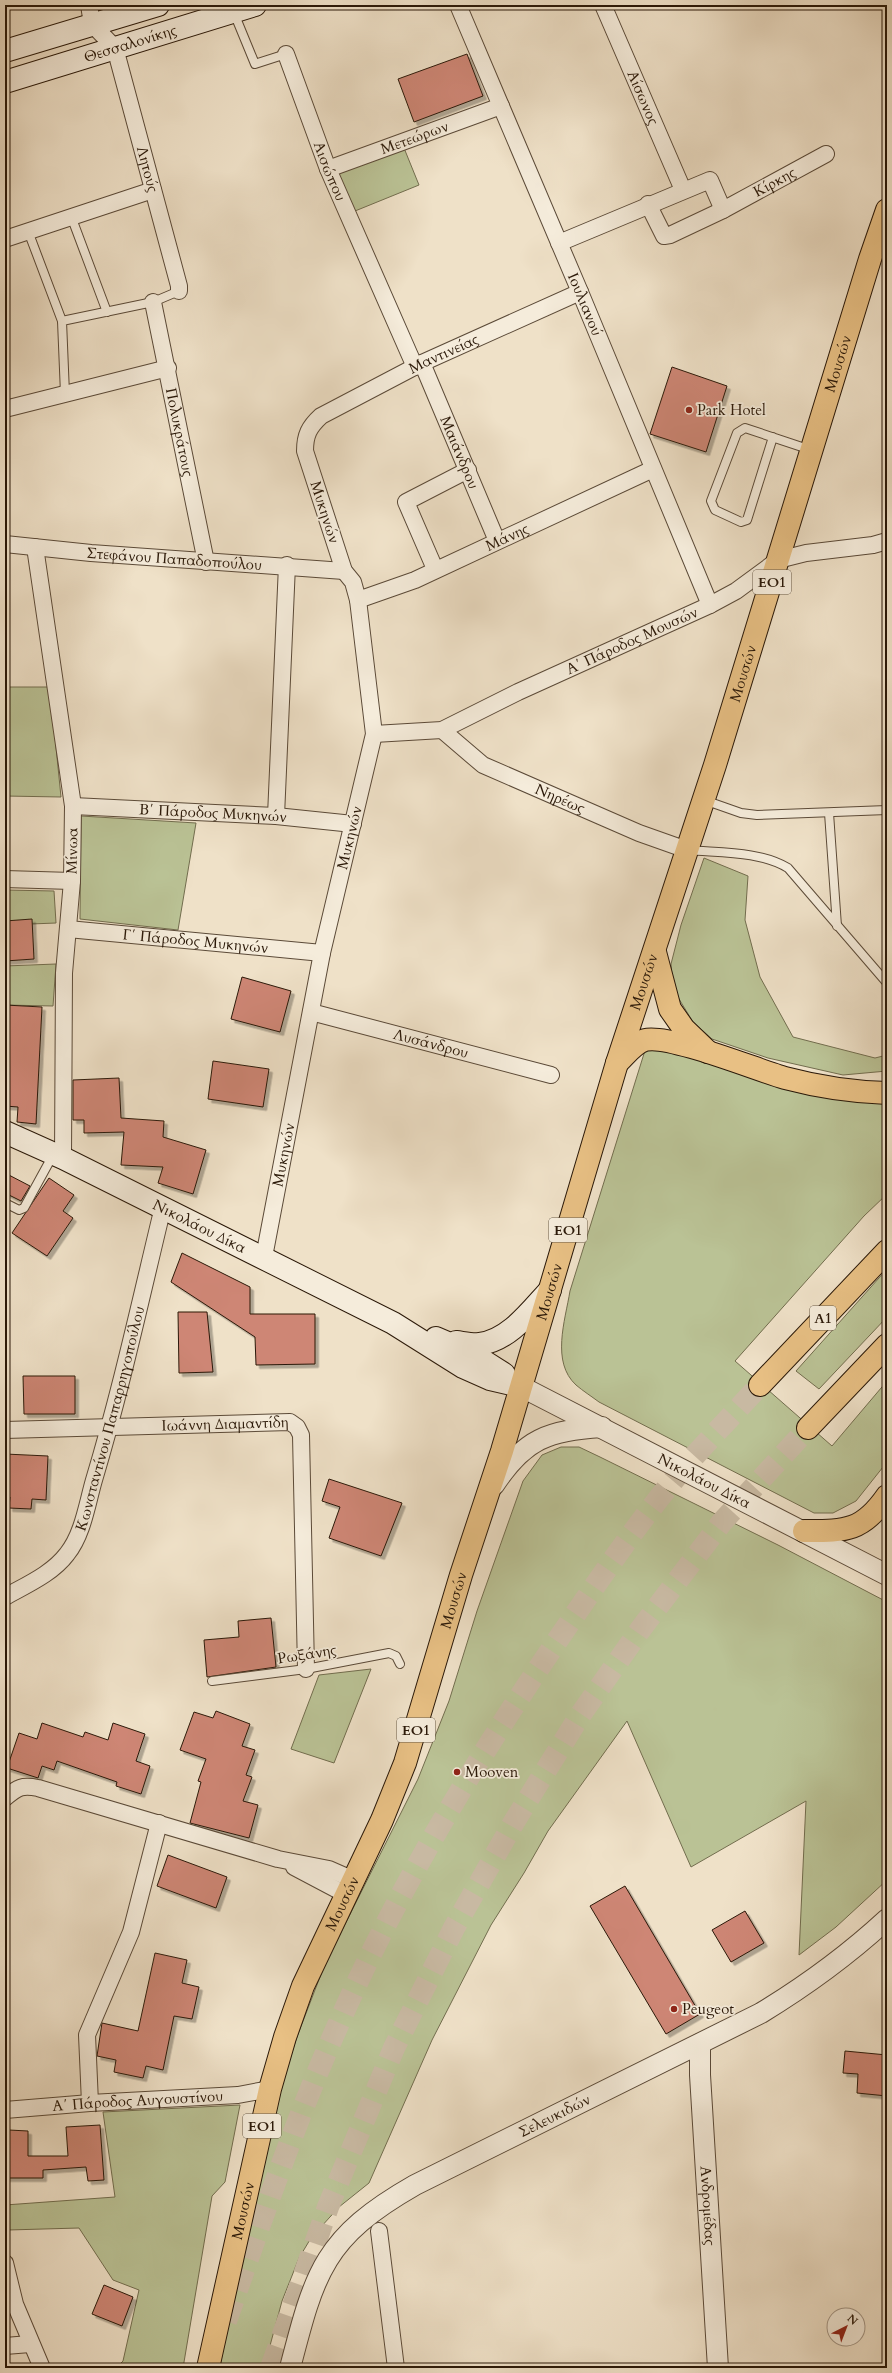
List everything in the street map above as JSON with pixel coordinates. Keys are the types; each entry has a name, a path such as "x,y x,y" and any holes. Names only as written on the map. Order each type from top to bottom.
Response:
{"main road":[{"name":"Θεσσαλονίκης","path":"5,51 91,14 158,5"},
{"name":"Θεσσαλονίκης","path":"5,82 255,5"},
{"name":"Μουσών","path":"208,2368 270,2089 285,2036 303,1986 351,1887 406,1763 618,1063 704,800 870,259 887,210"},
{"path":"655,952 670,1009 684,1029 709,1053"},
{"path":"618,1063 634,1046 644,1040 656,1039 709,1053 785,1078 840,1090 887,1093"},
{"name":"Νικολάου Δίκα","path":"5,1132 59,1156 163,1207 393,1323 463,1367 490,1379 520,1386"},
{"name":"Α1","path":"760,1384 887,1251"},
{"path":"446,1341 480,1344 492,1341 514,1328 550,1290"},
{"name":"Νικολάου Δίκα","path":"393,1323 446,1341 493,1365 520,1386"},
{"path":"808,1428 887,1345"},
{"path":"804,1531 842,1531 860,1524 887,1496"}],"street":[{"name":"Ιουλιανού","path":"458,5 580,292 710,605"},
{"name":"Αίσωνος","path":"603,5 682,190"},
{"path":"91,14 115,48"},
{"name":"Λητούς","path":"115,48 179,286 179,291"},
{"name":"Αισώπου","path":"286,54 328,169 419,365"},
{"name":"Μετεώρων","path":"328,169 501,106"},
{"name":"Κίρκης","path":"648,204 664,236 723,210 826,154"},
{"path":"559,243 648,204 710,180 723,210"},
{"path":"5,239 153,190"},
{"name":"Μαντινείας","path":"311,425 321,416 419,365 580,292"},
{"name":"Πολυκράτους","path":"153,302 168,368 206,562"},
{"name":"Μαιάνδρου","path":"419,365 468,470 497,541"},
{"path":"5,409 168,368"},
{"name":"Μυκηνών","path":"264,1257 322,953 374,734 358,600 353,582 344,571 305,451 305,437 311,425"},
{"name":"Μάνης","path":"358,600 415,580 435,569 653,469"},
{"path":"435,569 406,502 468,470"},
{"name":"Α΄ Πάροδος Μουσών","path":"374,734 442,730 518,692 710,605 736,591 778,560 806,554 873,545 887,541"},
{"name":"Στεφάνου Παπαδοπούλου","path":"5,544 206,562 287,565 344,571"},
{"name":"Μίνωα","path":"35,547 73,806 72,881 64,973 59,1156"},
{"path":"276,816 287,565"},
{"name":"Νηρέως","path":"442,730 483,765 639,833 687,850"},
{"name":"Β΄ Πάροδος Μυκηνών","path":"73,806 276,816 353,824"},
{"path":"5,879 72,881"},
{"name":"Γ΄ Πάροδος Μυκηνών","path":"68,929 322,953"},
{"name":"Λυσάνδρου","path":"311,1012 551,1075"},
{"name":"Κωνσταντίνου Παπαρρηγοπούλου","path":"5,1597 39,1578 56,1565 72,1546 78,1533 110,1426 163,1207"},
{"name":"Νικολάου Δίκα","path":"520,1386 887,1575"},
{"name":"Ιωάννη Διαμαντίδη","path":"5,1430 290,1422 297,1427 301,1435 306,1669"},
{"path":"488,1493 504,1470 526,1447 556,1433 602,1428"},
{"path":"5,1798 16,1789 25,1786 159,1823 278,1859 351,1887"},
{"path":"90,2103 87,2035 131,1932 159,1823"},
{"name":"Σελευκιδών","path":"290,2368 312,2290 325,2262 355,2225 383,2203 415,2185 761,2013 808,1984 852,1951 887,1919"},
{"name":"Ανδρομέδας","path":"700,2044 700,2075 718,2368"},
{"name":"Α΄ Πάροδος Αυγουστίνου","path":"5,2110 90,2103 238,2095 270,2089"},
{"path":"379,2231 396,2368"},
{"path":"5,2263 14,2304 30,2344 42,2368"},
{"path":"5,2346 30,2344"}],"lane":[{"name":"Αισώπου","path":"234,11 255,64 286,54"},
{"path":"71,216 107,312"},
{"path":"28,231 62,321 65,394"},
{"path":"62,321 153,302 179,291"},
{"path":"773,437 747,520 741,522 715,510 711,501 738,433 745,428 773,437 812,450"},
{"path":"704,800 741,812 757,815 887,810"},
{"path":"828,813 837,926"},
{"path":"687,850 762,857 778,862 788,868 887,983"},
{"path":"5,1203 19,1210 24,1208 59,1156"},
{"name":"Ρωξάνης","path":"212,1681 306,1669 389,1653 396,1656 400,1664"}],"green space":[{"path":"404,148 419,185 355,211 338,173"},
{"path":"5,687 50,687 61,797 5,796"},
{"path":"81,816 196,823 178,930 80,919"},
{"path":"704,858 748,876 745,920 760,977 793,1037 875,1058 887,1055 887,1071 843,1075 768,1058 712,1039 693,1022 673,989 671,964 681,925"},
{"path":"5,890 54,891 56,923 5,925"},
{"path":"56,964 53,1006 5,1005 5,966"},
{"path":"647,1044 887,1093 887,1194 864,1216 735,1361 832,1446 887,1381 887,1462 856,1501 833,1513 814,1513 599,1402 576,1385 568,1376 564,1365 562,1341 570,1291"},
{"path":"887,1269 887,1317 819,1389 796,1371"},
{"path":"561,1447 579,1447 778,1545 887,1602 887,1880 836,1927 799,1955 806,1801 691,1867 627,1721 548,1831 524,1873 491,1925 432,2040 369,2183 339,2207 311,2238 299,2258 282,2301 264,2368 220,2368 234,2275 275,2104 298,2034 325,1964 418,1779 449,1701 477,1611 523,1481 542,1455"},
{"path":"371,1669 334,1763 291,1749 319,1675"},
{"path":"240,2105 225,2182 212,2196 183,2368 116,2368 123,2361 139,2290 113,2280 79,2228 8,2230 5,2205 115,2197 103,2112"}],"building":[{"path":"467,54 483,96 414,122 398,79"},
{"name":"Park Hotel","path":"672,367 727,386 706,452 650,434"},
{"path":"32,919 34,959 5,961 5,921"},
{"path":"242,977 291,991 280,1032 231,1019"},
{"path":"5,1005 42,1007 36,1124 17,1122 18,1107 5,1106"},
{"path":"213,1061 269,1069 263,1107 208,1099"},
{"path":"119,1078 121,1118 164,1121 163,1137 206,1150 193,1194 158,1183 163,1167 121,1165 124,1132 84,1133 84,1120 73,1120 73,1080"},
{"path":"5,1173 30,1186 21,1201 5,1193"},
{"path":"49,1178 74,1195 63,1211 73,1218 47,1256 12,1233"},
{"path":"182,1253 250,1287 250,1314 315,1314 315,1364 256,1365 255,1337 171,1282"},
{"path":"178,1312 207,1312 213,1372 179,1373"},
{"path":"23,1376 75,1376 75,1414 24,1414"},
{"path":"5,1454 48,1456 46,1500 32,1499 31,1509 9,1508 10,1497 5,1497"},
{"path":"329,1479 402,1503 381,1556 329,1538 340,1507 322,1501"},
{"path":"271,1618 276,1667 207,1677 204,1640 239,1637 238,1621"},
{"path":"216,1711 250,1724 242,1746 255,1750 246,1775 252,1777 243,1801 258,1805 249,1838 190,1823 201,1782 198,1781 206,1759 180,1750 194,1712 213,1718"},
{"path":"42,1723 83,1737 85,1732 108,1740 113,1723 145,1734 136,1761 150,1766 141,1794 116,1786 117,1782 57,1761 54,1770 42,1766 38,1778 7,1768 19,1733 37,1739"},
{"path":"168,1855 227,1877 216,1908 157,1886"},
{"path":"625,1886 700,2014 666,2034 590,1906"},
{"path":"745,1911 764,1943 731,1962 712,1930"},
{"path":"155,1953 187,1960 182,1983 199,1987 192,2019 174,2016 163,2070 146,2066 143,2078 114,2072 116,2060 97,2056 102,2023 138,2031"},
{"path":"845,2051 887,2055 887,2096 857,2093 858,2074 843,2073"},
{"path":"100,2125 104,2180 88,2181 86,2167 43,2170 43,2178 5,2178 5,2141 9,2141 9,2130 28,2131 28,2156 68,2156 66,2127"},
{"path":"104,2285 133,2297 122,2326 92,2314"}],"tunnel":[{"path":"226,2321 279,2172 322,2061 385,1925 438,1828 526,1687 627,1540 683,1469 760,1385"},
{"path":"271,2368 328,2207 394,2048 454,1928 514,1822 579,1717 640,1630 722,1522 808,1428"}],"place":[{"name":"Park Hotel","path":"689,410"},
{"name":"Mooven","path":"457,1772"},
{"name":"Peugeot","path":"674,2009"}]}
